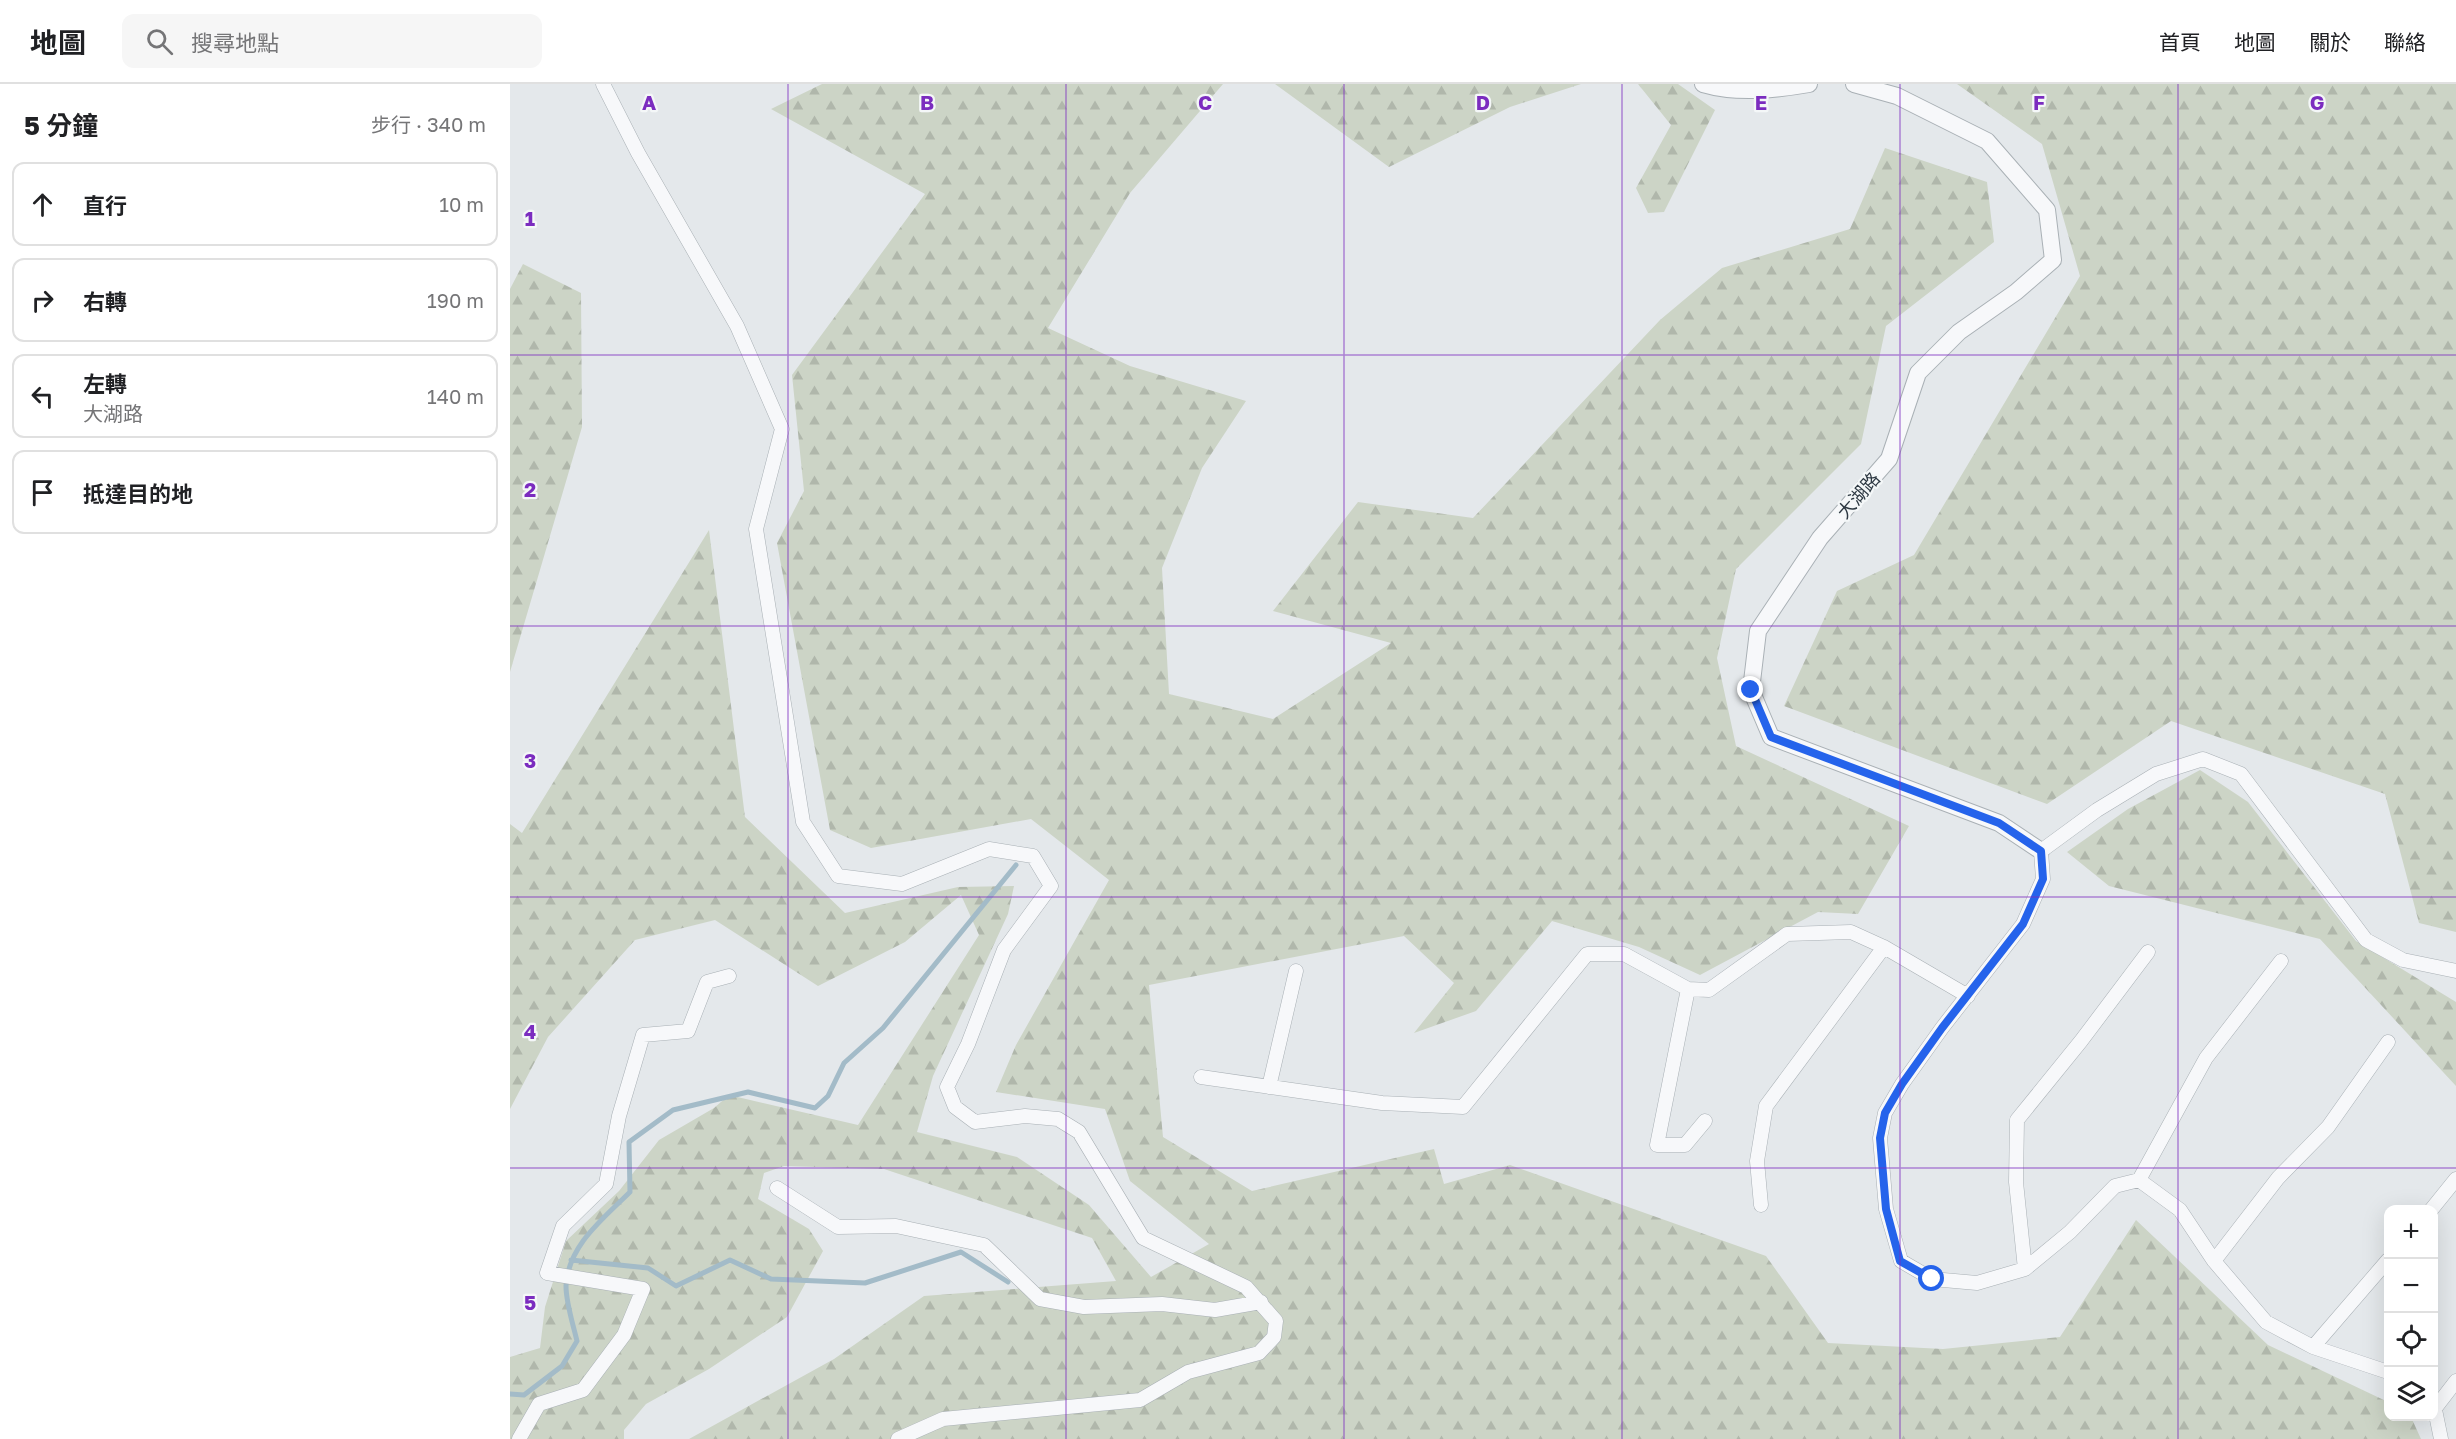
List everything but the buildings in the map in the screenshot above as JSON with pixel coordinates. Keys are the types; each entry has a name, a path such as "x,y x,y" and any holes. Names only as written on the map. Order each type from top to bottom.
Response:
{"street":[{"path":"603,84 638,153 737,326 782,429 756,528 803,822 838,876 902,884 989,849 1033,856 1051,886 1004,950 968,1044 947,1087 955,1107 975,1122 1025,1116 1059,1119 1079,1132 1116,1197 1143,1238 1246,1287 1276,1321 1274,1337 1259,1353 1188,1372 1140,1400 943,1419 898,1439"},
{"path":"1703,84 1725,90 1783,89 1809,84"},
{"name":"大湖路","path":"1854,84 1897,96 1987,141 2047,210 2052,260 2016,292 1959,332 1918,373 1889,459 1820,538 1758,631 1751,690 1771,737 1999,823 2041,851"},
{"path":"2281,961 2206,1058 2139,1180 2115,1186 2070,1232 2025,1269 1977,1282 1932,1279 1900,1261 1886,1209 1880,1138 1885,1113 1915,1065 2023,924 2043,879 2041,851 2097,810 2156,774 2203,759 2241,774 2366,940 2403,960 2456,971"},
{"path":"1200,1077 1382,1103 1463,1107 1587,954 1624,954 1688,989 1709,990 1787,934 1851,932 1884,947 1968,996"},
{"path":"1761,1205 1757,1161 1766,1106 1884,947"},
{"path":"2025,1269 2016,1182 2017,1120 2081,1041 2148,952"},
{"path":"1269,1087 1296,971"},
{"path":"519,1439 539,1404 583,1390 624,1335 643,1288 547,1273 563,1226 606,1184 619,1116 643,1035 688,1031 707,982 729,976"},
{"path":"1688,989 1657,1145 1684,1145 1705,1121"},
{"path":"2214,1261 2278,1178 2328,1127 2388,1042"},
{"path":"2434,1205 2456,1179"},
{"path":"2139,1180 2180,1210 2214,1261 2266,1322 2313,1347 2384,1371"},
{"path":"777,1188 838,1227 896,1227 984,1245 1040,1299 1084,1307 1162,1304 1215,1310 1261,1302"},
{"path":"2313,1347 2384,1265"},
{"path":"2438,1401 2456,1381"},
{"path":"2437,1421 2441,1439"}],"green space":[{"path":"822,84 1223,84 1130,193 1048,328 1130,366 1246,401 1202,468 1162,568 1169,694 1273,719 1391,643 1273,611 1358,502 1473,518 1660,320 1722,268 1850,229 1885,148 1987,182 1994,242 1886,326 1861,444 1736,569 1717,658 1736,746 1909,826 1858,914 1818,912 1700,975 1639,947 1552,921 1476,1011 1414,1033 1454,983 1404,936 1149,985 1163,1137 1252,1191 1434,1149 1444,1184 1510,1165 1766,1256 1828,1343 1943,1349 2060,1337 2136,1220 2268,1345 2384,1400 2384,1421 2413,1421 2421,1439 689,1439 834,1359 924,1296 1116,1281 1092,1238 884,1169 784,1166 764,1173 758,1199 809,1229 823,1251 787,1317 709,1369 646,1404 624,1430 624,1439 510,1439 510,1357 540,1348 545,1307 566,1241 619,1191 659,1140 714,1108 729,1095 858,1125 979,935 961,895 905,942 818,986 715,920 635,940 548,1037 510,1109 510,824 522,833 709,530 745,817 845,913 958,887 1014,886 1008,914 933,1076 917,1132 1017,1157 1089,1205 1151,1277 1209,1244 1130,1181 1105,1109 996,1092 1016,1045 1109,880 1031,819 871,848 830,830 777,543 804,491 792,375 925,194 771,109"},
{"path":"1275,84 1581,84 1510,107 1389,167"},
{"path":"1638,84 1678,84 1715,110 1664,212 1648,213 1636,188 1671,125"},
{"path":"1957,84 2456,84 2456,932 2419,923 2385,794 2171,721 2047,804 1784,706 1837,591 1914,555 2080,276 2042,144"},
{"path":"523,264 581,293 582,427 510,672 510,289"},
{"path":"2200,770 2248,802 2356,941 2456,1002 2456,1086 2320,939 2109,886 2067,852 2128,809"}],"waterway":[{"path":"510,1394 524,1395 562,1366 577,1341 567,1299 568,1271 580,1245 589,1233 630,1192 629,1142 673,1110 748,1092 815,1108 828,1096 844,1063 883,1028 1016,865"},
{"path":"571,1260 648,1268 676,1286 730,1260 771,1279 865,1283 961,1252 1008,1282"}],"route":[{"path":"1751,690 1771,737 1999,823 2041,851 2043,879 2033,906 2023,924 1942,1028 1902,1084 1885,1113 1880,1138 1886,1209 1900,1261 1932,1279"}]}
